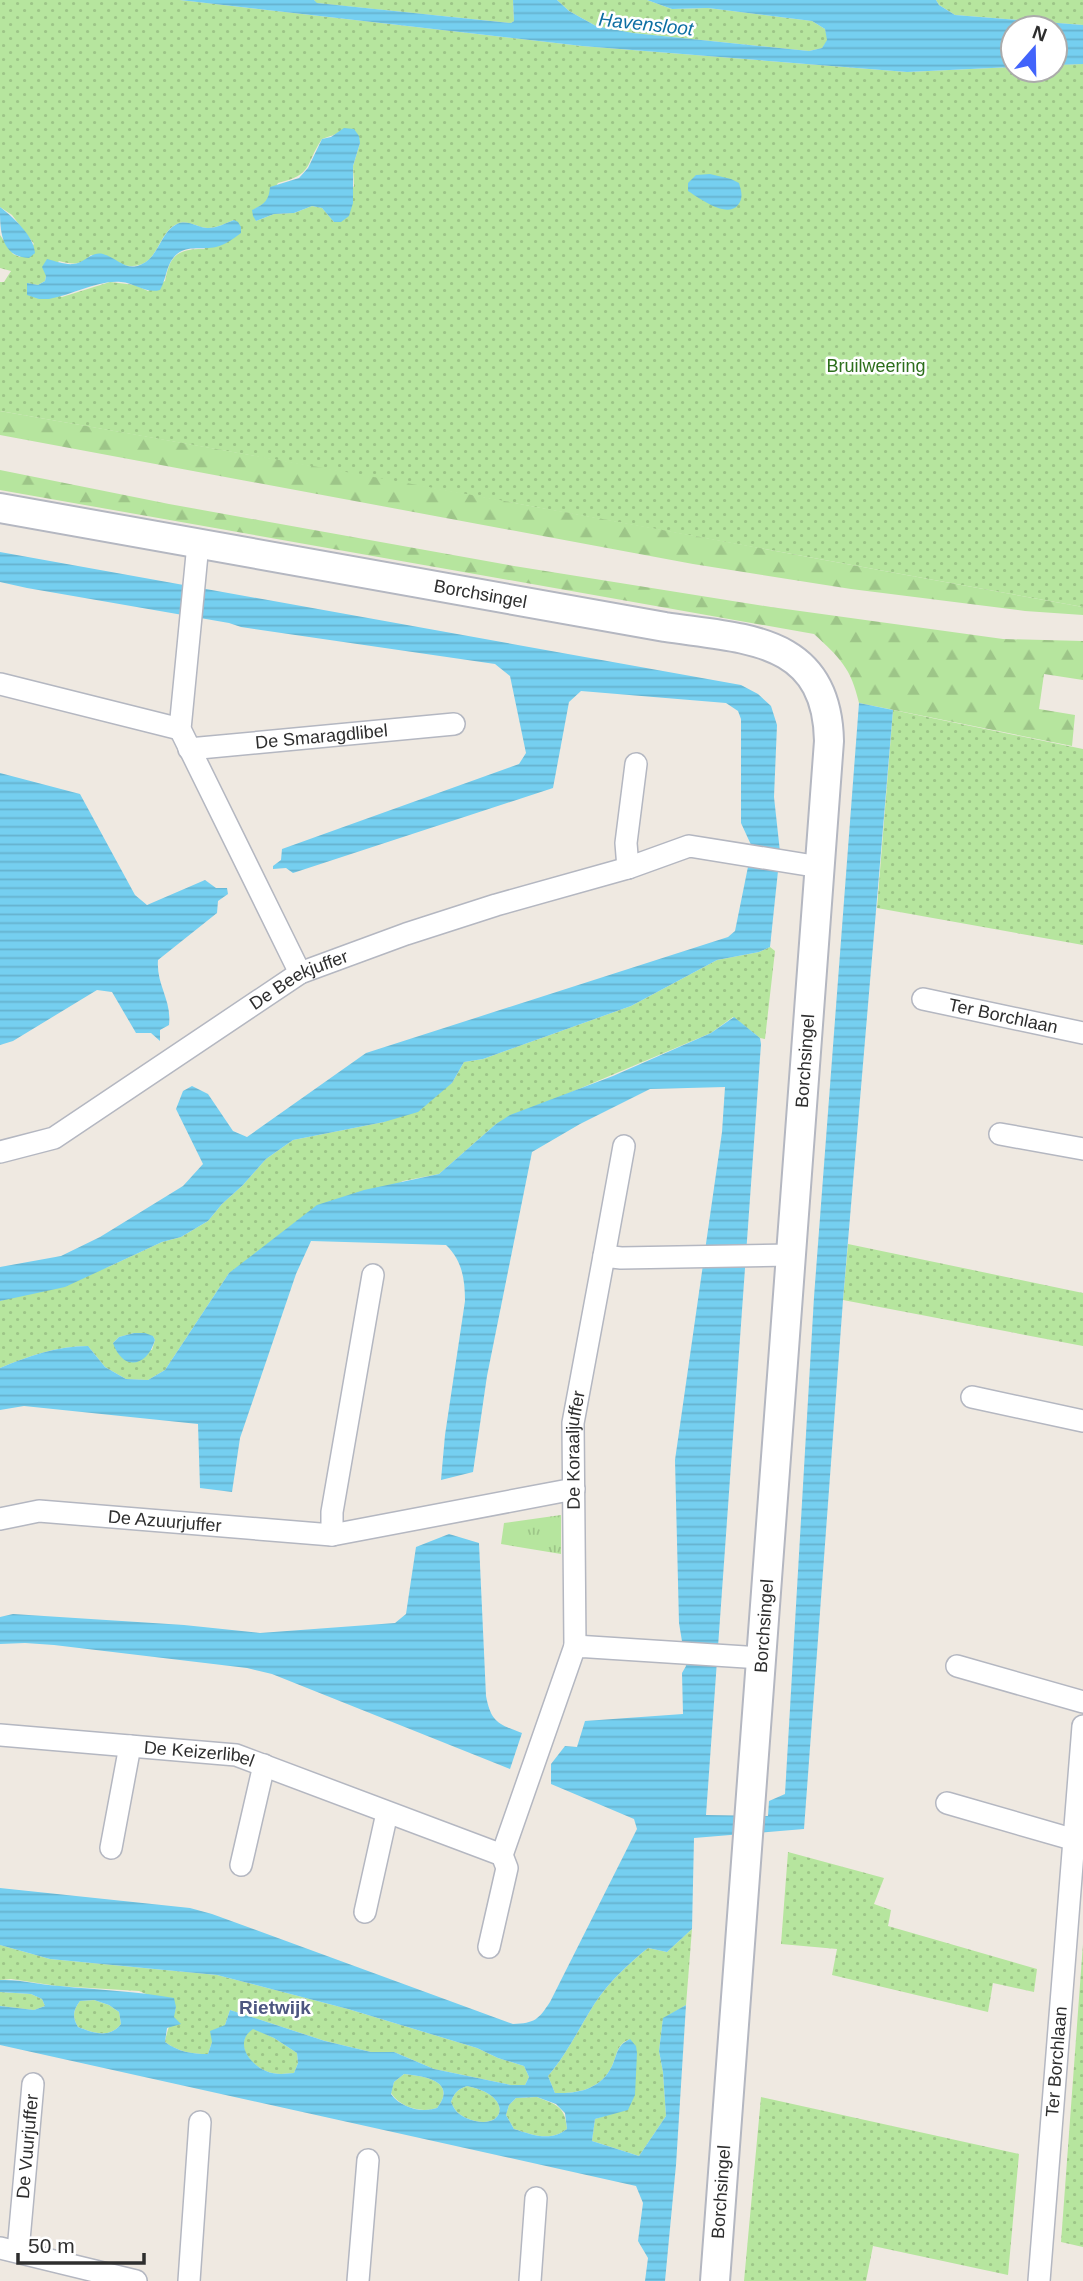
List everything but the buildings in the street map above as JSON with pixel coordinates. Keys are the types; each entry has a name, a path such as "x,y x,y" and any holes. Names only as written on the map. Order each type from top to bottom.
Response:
{"main road":[{"name":"Borchsingel","path":"0,508 665,627 753,640 778,649 798,662 817,686 826,709 829,741 715,2281"}],"street":[{"path":"198,544 180,729 299,973"},
{"path":"0,684 180,729"},
{"name":"De Smaragdlibel","path":"190,749 454,724"},
{"path":"628,868 626,843 636,764"},
{"name":"De Beekjuffer","path":"0,1152 54,1138 299,973 496,905 628,868 689,846 820,867"},
{"name":"Ter Borchlaan","path":"923,999 1083,1033"},
{"path":"1000,1134 1083,1149"},
{"name":"De Koraaljuffer","path":"502,1855 575,1646 575,1489 572,1423 624,1146"},
{"path":"604,1256 791,1255"},
{"path":"332,1535 332,1512 373,1275"},
{"path":"972,1397 1083,1421"},
{"name":"De Azuurjuffer","path":"0,1520 40,1511 332,1535 575,1489"},
{"path":"575,1646 761,1658"},
{"path":"957,1666 1083,1702"},
{"name":"Ter Borchlaan","path":"1039,2281 1083,1726"},
{"name":"De Keizerlibel","path":"0,1735 236,1755 502,1855"},
{"name":"De Keizerlibel","path":"111,1848 130,1746"},
{"name":"De Keizerlibel","path":"241,1865 264,1765"},
{"path":"947,1803 1075,1840"},
{"path":"365,1912 387,1813"},
{"path":"489,1947 507,1868 502,1855"},
{"name":"De Vuurjuffer","path":"33,2084 9,2250 136,2281"},
{"path":"189,2281 200,2122"},
{"path":"358,2281 368,2160"},
{"path":"530,2281 536,2198"}],"green space":[{"name":"Bruilweering","path":"0,0 180,0 582,46 907,72 999,68 999,84 1069,84 1069,64 1083,64 1083,607 0,411 0,282 4,282 11,271 0,268 0,235 13,254 20,257 34,244 12,215 0,207","holes":["339,133 360,143 353,166 354,186 334,222 322,208 312,206 294,213 274,214 256,221 253,210 265,203 278,183 298,176 307,168 322,139","234,220 204,249 187,250 176,255 169,265 165,281 148,291 135,285 110,282 62,297 27,283 38,285 45,281 59,261 76,263 91,255 105,256 128,266 141,265 148,261 165,234 177,224 211,228"]},
{"path":"314,0 513,0 514,21 511,23 316,3"},
{"path":"557,0 647,0 672,9 708,8 812,21 825,29 828,40 822,48 809,51 633,33 596,26 569,11"},
{"path":"936,0 1083,0 1083,25 1069,24 1069,14 999,14 999,18 955,15"},
{"path":"0,411 1083,607 1083,615 1025,611 851,589 693,564 0,435"},
{"path":"0,470 169,504 514,566 771,607 1003,639 1083,641 1083,680 1044,674 1039,709 1075,715 1072,746 859,703 843,664 814,634 0,490"},
{"path":"893,710 1083,749 1083,945 877,908"},
{"path":"770,947 775,951 765,1039 733,1017 711,1033 496,1124 439,1174 403,1181 229,1273 165,1370 148,1380 126,1379 105,1367 88,1346 43,1352 0,1368 0,1301 108,1267 162,1242 181,1237 208,1221 266,1159 293,1140 384,1122 452,1083 464,1062 483,1059 631,1006 717,960 759,952","holes":["134,1333 153,1336 155,1340 152,1350 113,1343 119,1337"]},
{"path":"848,1244 1083,1293 1083,1346 843,1300"},
{"path":"561,1515 561,1554 501,1544 504,1523"},
{"path":"788,1852 884,1878 874,1904 891,1910 888,1926 1037,1969 1034,1992 993,1983 988,2012 832,1975 837,1949 781,1944"},
{"path":"692,1929 686,2005 663,2019 659,2051 666,2116 639,2156 592,2141 595,2119 610,2114 630,2039 620,2047 607,2074 595,2085 580,2091 555,2093 548,2076 595,2003 619,1974 648,1948 667,1952"},
{"path":"1083,1944 1083,2247 1061,2242"},
{"path":"0,1945 50,1959 217,1975 348,2009 477,2048 524,2066 529,2077 525,2085 511,2085 434,2069 394,2052 371,2052 325,2041 230,2010 225,2025 212,2042 208,2054 185,2052 165,2042 176,2007 139,1991 0,1980"},
{"path":"0,1992 31,1994 42,1999 45,2006 34,2010 0,2006"},
{"path":"94,2000 119,2012 121,2024 116,2029 101,2033 78,2027 74,2017 78,2004 80,2001"},
{"path":"253,2028 297,2053 298,2063 294,2073 273,2073 253,2063 245,2052 244,2040"},
{"path":"404,2074 421,2076 441,2086 444,2092 437,2108 412,2108 395,2098 391,2093 394,2082"},
{"path":"467,2086 493,2097 500,2112 496,2118 479,2122 457,2112 452,2099 461,2088"},
{"path":"537,2097 559,2107 567,2129 548,2136 514,2129 506,2115 509,2105 516,2098"},
{"path":"761,2097 1019,2154 1008,2275 873,2246 866,2281 744,2281"}],"water":[{"path":"180,0 314,0 317,3 511,23 514,21 513,0 557,0 569,11 596,26 633,33 809,51 822,48 827,40 825,29 812,21 708,8 672,9 647,0 936,0 955,15 999,18 999,68 907,72 582,46"},
{"path":"1069,24 1083,25 1083,64 1069,64"},
{"path":"344,128 354,129 360,143 353,166 353,203 349,216 341,222 334,222 322,208 312,206 294,213 274,214 256,221 252,210 265,202 270,187 299,178 308,168 322,139 331,137"},
{"path":"710,174 739,183 740,202 733,209 720,209 688,191 688,183 696,175"},
{"path":"0,207 17,221 31,240 35,253 29,258 12,253 7,247 0,224"},
{"path":"234,220 241,227 241,233 229,242 177,254 160,290 150,291 126,283 112,282 49,299 27,295 27,283 38,285 45,281 42,267 47,259 73,264 103,254 134,267 151,257 168,231 177,224 211,228"},
{"path":"0,552 741,685 758,694 771,706 777,725 774,797 780,852 770,947 759,952 717,960 631,1006 483,1059 464,1062 452,1083 418,1112 384,1122 293,1140 266,1159 208,1221 181,1237 162,1242 65,1287 0,1301 0,1267 61,1256 100,1237 183,1186 203,1164 176,1109 183,1091 192,1086 208,1094 233,1131 247,1137 366,1053 728,937 735,931 752,847 741,823 741,719 738,711 726,703 581,691 569,702 553,788 293,873 286,868 273,869 281,860 282,849 519,764 526,753 510,676 495,664 241,627 0,582"},
{"path":"859,703 893,710 843,1300 804,1829 694,1838 692,1929 667,1952 648,1948 619,1974 595,2003 548,2076 555,2093 580,2091 595,2085 607,2074 620,2047 630,2039 636,2046 637,2053 635,2095 628,2110 595,2119 592,2141 639,2156 666,2116 659,2051 663,2018 686,2005 676,2165 665,2281 645,2281 648,2258 638,2241 643,2203 636,2186 0,2045 0,2006 34,2010 45,2006 42,1999 31,1994 0,1992 0,1980 15,1980 174,1998 174,2017 181,2024 167,2028 165,2042 191,2053 208,2054 212,2042 210,2031 225,2025 230,2010 325,2041 371,2052 394,2052 434,2069 511,2085 525,2085 529,2077 524,2066 477,2048 348,2009 217,1975 50,1959 0,1945 0,1888 190,1908 513,2024 526,2023 542,2013 637,1829 634,1819 551,1784 551,1764 565,1746 577,1747 585,1721 683,1714 682,1673 686,1666 679,1623 675,1460 722,1132 725,1087 650,1089 532,1152 487,1376 473,1472 441,1480 465,1301 462,1270 446,1245 311,1241 296,1274 240,1438 232,1492 200,1488 198,1424 24,1406 0,1410 0,1368 43,1352 88,1346 105,1367 126,1379 148,1380 165,1370 229,1273 317,1205 364,1190 439,1174 510,1115 613,1076 711,1033 734,1017 760,1038 761,1044 706,1815 768,1816 769,1801 785,1794 814,1297","holes":["94,2000 109,2005 119,2012 121,2024 106,2033 95,2033 78,2027 74,2014 80,2001","253,2029 274,2038 297,2053 298,2063 294,2073 273,2073 254,2063 244,2046 247,2034","404,2074 421,2076 436,2082 444,2092 437,2108 412,2108 400,2103 391,2094 394,2082","467,2086 493,2097 499,2105 500,2112 496,2118 479,2122 459,2114 451,2102 461,2088","537,2097 556,2104 565,2113 567,2129 548,2136 514,2129 506,2115 509,2105 516,2098"]},
{"path":"0,773 80,794 135,895 147,905 205,880 216,888 227,888 228,894 218,901 217,913 158,960 159,977 169,1016 169,1025 160,1030 160,1041 151,1033 136,1033 112,992 97,990 13,1041 0,1045"},
{"path":"145,1333 153,1336 155,1340 146,1356 141,1360 129,1362 117,1352 113,1343 119,1337"},
{"path":"449,1534 479,1543 486,1696 493,1717 522,1733 510,1769 272,1674 247,1668 54,1645 0,1644 0,1617 13,1614 184,1625 260,1633 395,1623 406,1614 416,1547"}],"district":[{"name":"Rietwijk","path":"275,2007"}],"water label":[{"name":"Havensloot","path":"646,24"}]}
